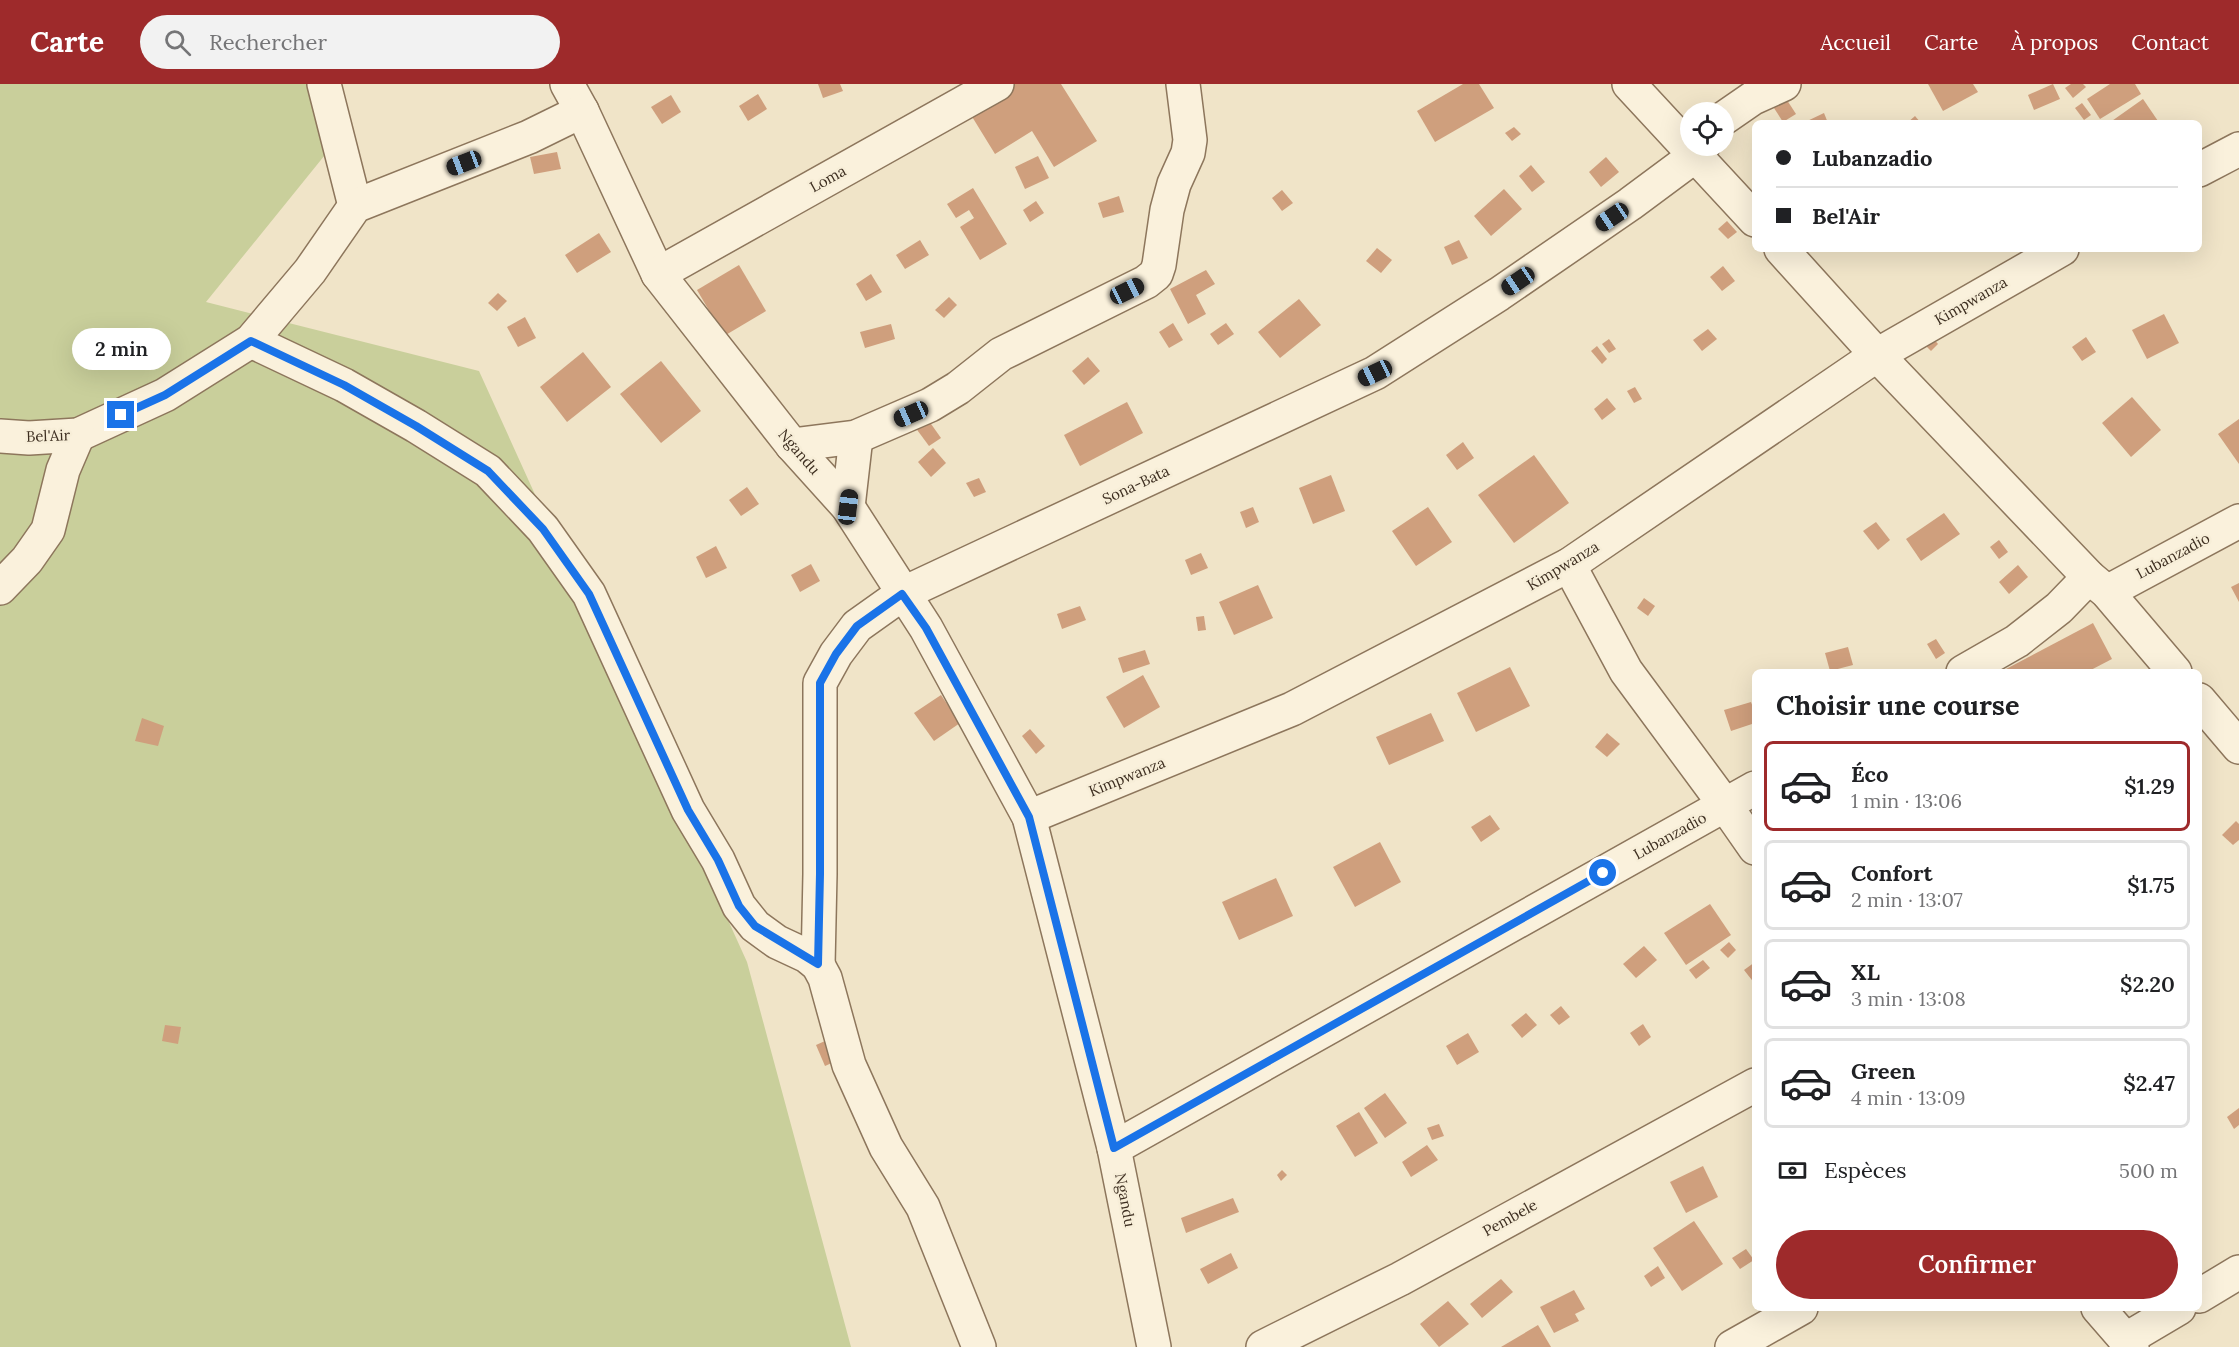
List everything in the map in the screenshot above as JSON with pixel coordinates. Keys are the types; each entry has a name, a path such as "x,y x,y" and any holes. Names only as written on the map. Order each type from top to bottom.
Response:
{"street":[{"path":"324,84 355,206 529,137 574,97"},
{"name":"Loma","path":"658,274 997,84"},
{"path":"792,445 856,437 930,405 958,388 1001,354 1146,282 1156,274 1167,210 1174,184 1188,153 1190,140 1184,84"},
{"path":"1629,84 1680,132"},
{"path":"1734,111 1753,98 1784,84"},
{"name":"Ngandu","path":"574,97 658,274 792,445 848,507 926,628 1029,817 1114,1148 1154,1347"},
{"path":"2202,168 2239,149"},
{"name":"Sona-Bata","path":"818,964 820,683 836,654 857,626 902,594 1375,373 1518,281 1630,204 1691,156"},
{"path":"1704,156 1752,216"},
{"name":"Bel'Air","path":"0,436 29,438 78,435 165,395 251,341 310,271 355,206"},
{"path":"1784,252 1877,355 2098,585 2172,669"},
{"name":"Kimpwanza","path":"1029,817 1292,709 1569,566 1877,355 2057,252"},
{"path":"251,341 344,385 488,471 543,529 589,594 688,810 718,860 739,906 755,926 818,964 825,978 849,1065 886,1147 923,1208 979,1347"},
{"path":"0,588 27,560 48,530 63,470 78,435"},
{"path":"848,507 856,437"},
{"name":"Lubanzadio","path":"1968,669 2017,641 2060,608 2098,585 2239,521"},
{"path":"1569,566 1626,671 1752,844"},
{"path":"2202,704 2239,747"},
{"name":"Lubanzadio","path":"1114,1148 1752,790"},
{"name":"Pembele","path":"1263,1347 1400,1279 1752,1087"},
{"path":"2202,1294 2239,1272"},
{"path":"1732,1347 1796,1311"},
{"path":"2101,1311 2129,1343 2175,1311"}],"green space":[{"path":"0,84 315,84 333,145 206,302 479,371 747,962 851,1347 0,1347"}],"building":[{"path":"818,84 840,84 843,91 823,98"},
{"path":"1013,84 1061,84 1097,141 1054,167 1032,131 995,154 971,115"},
{"path":"1463,84 1479,84 1494,108 1435,142 1417,111"},
{"path":"1928,84 1973,84 1978,92 1943,111"},
{"path":"2053,84 2060,99 2034,110 2028,95"},
{"path":"2071,84 2083,84 2086,87 2073,98 2065,88"},
{"path":"2110,84 2135,84 2141,94 2100,119 2087,99"},
{"path":"758,94 767,109 748,121 739,106"},
{"path":"671,95 681,112 662,124 651,107"},
{"path":"1785,97 1796,114 1782,120 1772,105"},
{"path":"2143,99 2157,120 2113,120"},
{"path":"2082,103 2091,115 2084,120 2075,108"},
{"path":"1824,113 1827,120 1809,120"},
{"path":"1514,127 1521,134 1512,141 1505,133"},
{"path":"557,152 561,169 534,174 530,157"},
{"path":"1038,156 1049,178 1025,189 1015,167"},
{"path":"1606,157 1619,172 1601,187 1589,172"},
{"path":"1531,165 1545,182 1532,192 1519,176"},
{"path":"973,188 1007,244 980,260 960,227 974,218 969,210 956,218 947,204"},
{"path":"1504,189 1522,209 1491,236 1474,216"},
{"path":"1282,190 1293,203 1282,211 1272,198"},
{"path":"1119,196 1124,212 1103,218 1098,203"},
{"path":"1036,201 1044,213 1030,222 1023,210"},
{"path":"1727,221 1737,232 1728,239 1718,229"},
{"path":"599,233 611,252 577,273 565,255"},
{"path":"920,240 929,255 905,269 896,255"},
{"path":"1459,240 1468,258 1452,265 1444,247"},
{"path":"1377,248 1392,260 1381,273 1366,261"},
{"path":"739,265 766,311 724,336 697,290"},
{"path":"1723,266 1735,281 1722,291 1710,277"},
{"path":"1206,270 1215,284 1196,295 1206,314 1188,324 1170,289"},
{"path":"871,274 882,292 866,301 856,284"},
{"path":"498,293 507,301 497,311 488,303"},
{"path":"949,297 957,305 944,318 935,310"},
{"path":"1299,299 1321,325 1280,358 1258,332"},
{"path":"2164,314 2179,343 2147,359 2132,330"},
{"path":"525,317 536,338 518,347 507,327"},
{"path":"1173,323 1183,340 1169,348 1159,332"},
{"path":"1226,323 1234,334 1218,345 1210,334"},
{"path":"891,324 895,339 865,348 860,332"},
{"path":"1708,329 1717,339 1702,351 1693,340"},
{"path":"2086,337 2096,352 2082,361 2072,347"},
{"path":"1933,338 1938,344 1931,351 1926,346"},
{"path":"1609,339 1616,349 1609,353 1602,344"},
{"path":"1597,346 1607,359 1602,364 1591,351"},
{"path":"583,352 611,387 567,422 540,387"},
{"path":"1088,357 1100,371 1084,385 1072,371"},
{"path":"661,361 701,411 661,443 620,394"},
{"path":"1635,387 1642,399 1634,403 1627,391"},
{"path":"2132,397 2161,430 2131,457 2102,423"},
{"path":"1607,398 1616,409 1602,420 1594,409"},
{"path":"1127,402 1143,433 1080,466 1064,435"},
{"path":"924,414 941,438 929,446 912,423"},
{"path":"2239,419 2239,464 2218,434"},
{"path":"1463,442 1474,458 1457,470 1446,455"},
{"path":"933,448 946,463 931,477 918,462"},
{"path":"1534,455 1569,503 1514,543 1478,495"},
{"path":"1331,475 1345,511 1313,524 1299,488"},
{"path":"979,478 986,492 974,497 966,483"},
{"path":"747,487 759,504 741,516 729,500"},
{"path":"1253,507 1259,522 1246,528 1240,512"},
{"path":"1428,507 1452,542 1416,566 1392,531"},
{"path":"1944,513 1960,534 1921,561 1906,539"},
{"path":"1876,522 1890,540 1878,550 1863,531"},
{"path":"1999,540 2008,552 1999,559 1990,547"},
{"path":"716,546 727,568 706,578 696,557"},
{"path":"1201,553 1208,568 1191,575 1185,560"},
{"path":"811,564 820,581 800,592 791,575"},
{"path":"2018,565 2028,577 2009,594 1999,582"},
{"path":"2239,583 2239,602 2231,587"},
{"path":"1258,585 1273,618 1234,635 1219,602"},
{"path":"1644,598 1655,606 1648,616 1637,608"},
{"path":"1080,606 1086,620 1062,629 1057,614"},
{"path":"1204,616 1206,630 1198,631 1196,617"},
{"path":"2093,623 2112,659 2093,669 2006,669"},
{"path":"1936,639 1945,653 1936,659 1927,644"},
{"path":"1848,647 1853,665 1829,669 1825,653"},
{"path":"1145,650 1150,664 1123,673 1118,658"},
{"path":"1510,667 1530,706 1476,732 1457,693"},
{"path":"1143,675 1160,707 1124,728 1106,697"},
{"path":"941,695 960,723 934,741 914,713"},
{"path":"1751,702 1752,724 1731,731 1724,710"},
{"path":"1431,713 1444,741 1389,765 1376,737"},
{"path":"142,718 164,726 158,746 135,741"},
{"path":"1030,729 1045,746 1036,754 1022,736"},
{"path":"1607,733 1620,744 1607,757 1595,747"},
{"path":"1490,815 1500,829 1481,842 1471,827"},
{"path":"2236,821 2239,824 2239,840 2233,845 2222,835"},
{"path":"1380,842 1401,882 1355,907 1333,867"},
{"path":"1276,878 1293,916 1239,940 1222,902"},
{"path":"1710,904 1731,935 1686,965 1664,933"},
{"path":"1729,942 1736,950 1728,958 1720,950"},
{"path":"1644,946 1657,960 1636,978 1623,964"},
{"path":"1703,960 1710,968 1696,979 1689,970"},
{"path":"1752,964 1752,980 1744,970"},
{"path":"1561,1006 1570,1017 1559,1025 1550,1015"},
{"path":"1526,1013 1537,1025 1522,1038 1511,1025"},
{"path":"1643,1024 1651,1037 1639,1046 1630,1033"},
{"path":"165,1025 181,1027 178,1044 162,1041"},
{"path":"1468,1033 1479,1052 1457,1065 1446,1046"},
{"path":"834,1037 843,1058 825,1066 816,1045"},
{"path":"1385,1093 1407,1123 1385,1138 1364,1108"},
{"path":"2239,1108 2239,1125 2234,1129 2227,1117"},
{"path":"1359,1112 1378,1143 1355,1157 1336,1126"},
{"path":"1439,1124 1444,1136 1432,1140 1427,1128"},
{"path":"1427,1145 1438,1160 1411,1177 1402,1162"},
{"path":"1703,1166 1718,1197 1686,1213 1670,1182"},
{"path":"1282,1170 1287,1175 1281,1181 1277,1175"},
{"path":"1233,1198 1239,1212 1186,1233 1181,1218"},
{"path":"1694,1221 1723,1264 1682,1291 1653,1248"},
{"path":"1746,1249 1752,1261 1740,1269 1732,1258"},
{"path":"1231,1253 1238,1268 1208,1284 1200,1269"},
{"path":"1658,1266 1665,1278 1651,1287 1644,1276"},
{"path":"1501,1279 1513,1292 1482,1318 1470,1304"},
{"path":"1574,1290 1585,1309 1575,1314 1579,1321 1554,1333 1540,1307"},
{"path":"1448,1301 1469,1324 1439,1347 1420,1324"},
{"path":"1538,1325 1551,1347 1501,1347"}],"route":[{"path":"121,415 165,395 251,341 344,385 488,471 543,529 589,594 688,810 718,860 739,906 755,926 777,942 807,956 818,964 820,683 836,654 857,626 902,594 926,628 1029,817 1114,1148 1603,873"}]}
